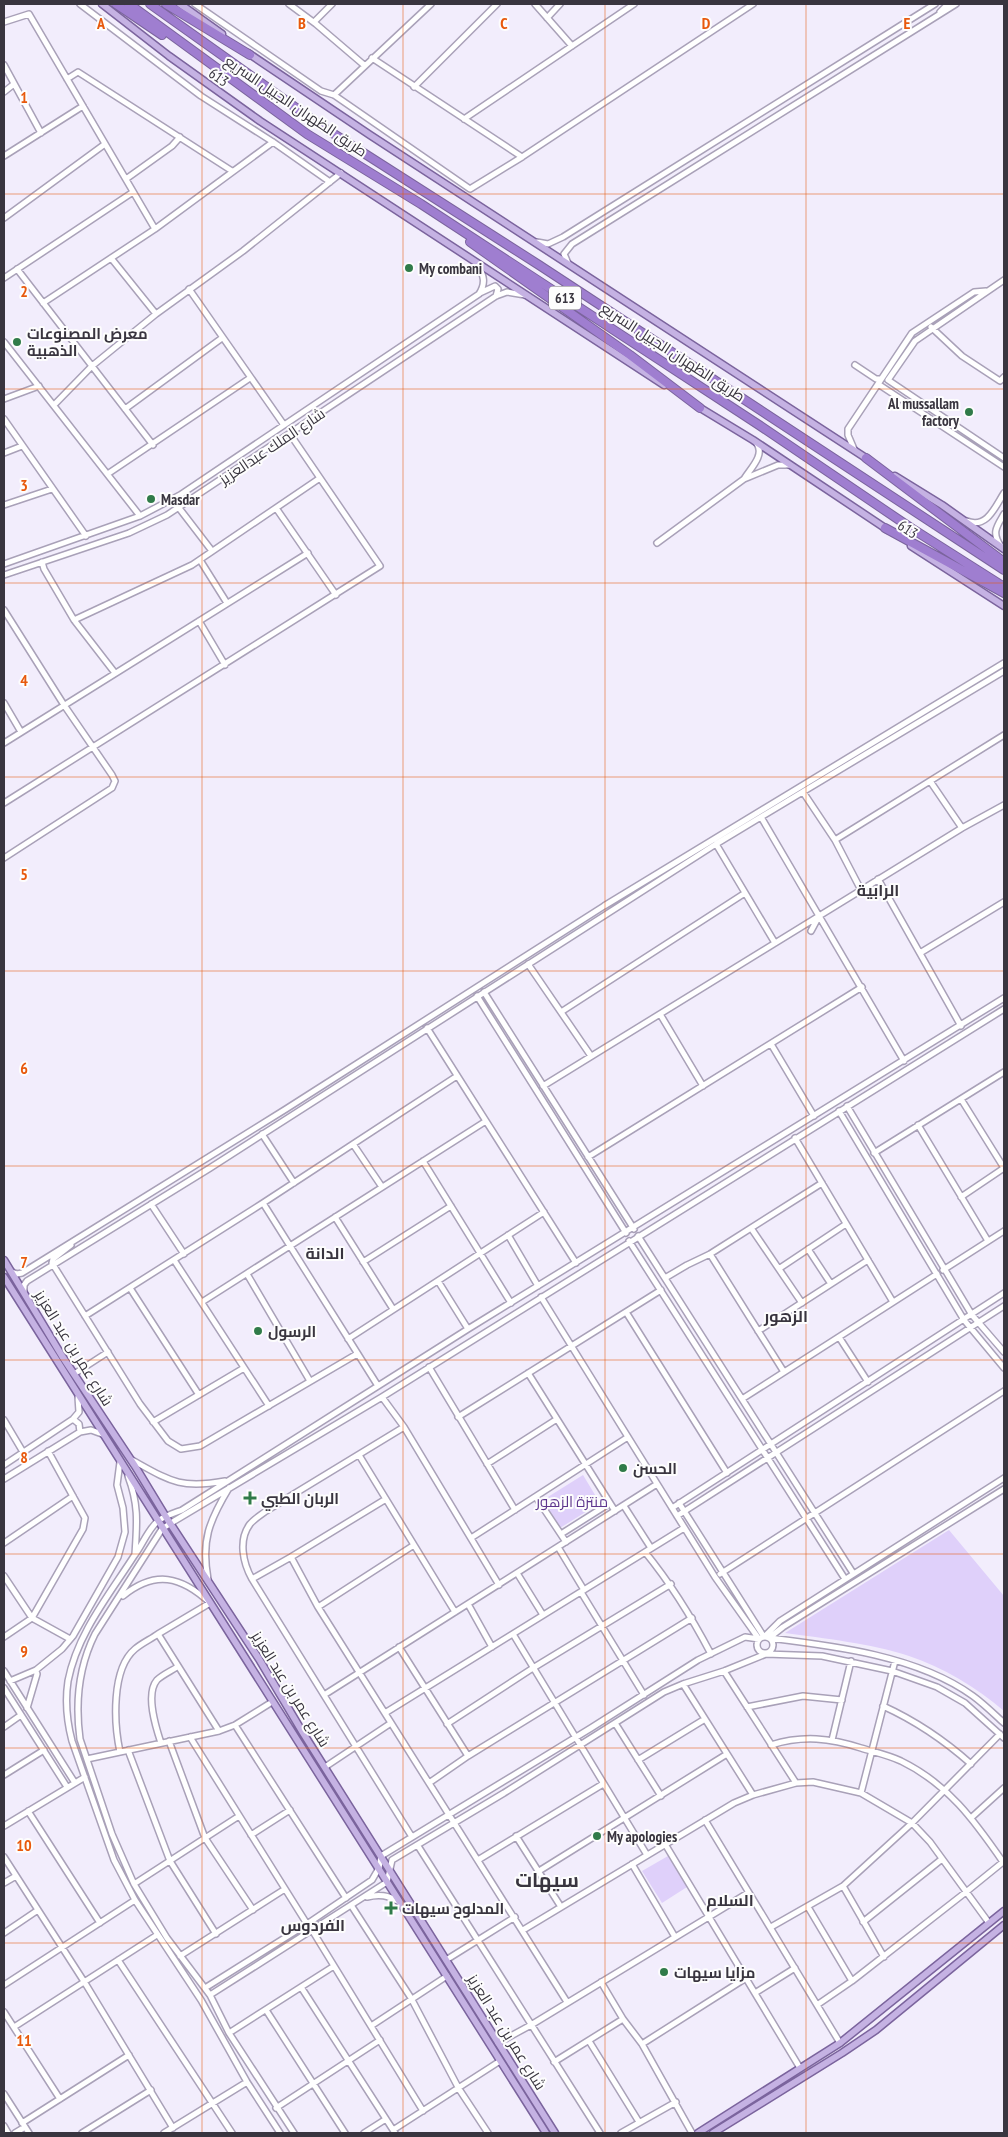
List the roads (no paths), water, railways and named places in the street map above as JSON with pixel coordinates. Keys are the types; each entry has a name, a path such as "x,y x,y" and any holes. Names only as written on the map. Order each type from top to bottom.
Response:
{"highway":[{"path":"116,4 239,84"},
{"name":"طريق الظهران الجبيل السريع","path":"129,4 307,134 421,204 759,425 911,528 1004,587"},
{"name":"طريق الظهران الجبيل السريع","path":"150,4 323,128 539,265 1004,570"},
{"path":"166,4 250,55"},
{"path":"421,204 500,264 630,355 700,408"},
{"path":"866,458 1004,562"},
{"path":"885,528 1004,593"}],"main road":[{"name":"613","path":"102,4 169,56 252,116 525,295 793,466 1004,606"},
{"path":"180,4 250,55 474,203 1004,548"},
{"name":"شارع عمر بن عبد العزيز","path":"4,1260 74,1374 171,1523 555,2133"},
{"name":"شارع عمر بن عبد العزيز","path":"4,1277 78,1397 546,2133"},
{"path":"698,2133 840,2043 1004,1911"},
{"path":"713,2133 876,2030 1004,1925"}],"street":[{"path":"80,4 201,96 273,142 330,182"},
{"path":"195,4 321,91 334,95 470,188 474,203"},
{"path":"289,4 314,22 364,65"},
{"path":"314,22 332,4"},
{"path":"334,95 430,4"},
{"path":"414,86 497,4"},
{"path":"535,4 572,46"},
{"path":"547,18 560,4"},
{"path":"464,119 634,4"},
{"path":"470,188 522,157 753,4"},
{"path":"531,240 548,244 563,237 935,4"},
{"path":"936,16 948,4"},
{"path":"570,266 564,254 572,244 956,4"},
{"path":"4,22 29,14 155,229"},
{"path":"854,67 849,67 848,62 876,41"},
{"path":"372,58 522,157"},
{"path":"4,65 41,133"},
{"path":"67,79 78,72 232,171"},
{"path":"4,92 14,84"},
{"path":"4,156 83,106"},
{"path":"126,179 172,146 180,137"},
{"path":"43,303 155,229 273,142"},
{"path":"4,218 105,144"},
{"path":"54,405 92,366 156,314 243,251 341,173"},
{"path":"4,278 133,192"},
{"path":"563,237 562,245 572,244"},
{"path":"111,258 156,314"},
{"path":"477,262 484,280 483,287 478,294"},
{"path":"17,269 153,444"},
{"path":"882,380 915,341 1004,280"},
{"path":"478,294 495,286 498,290 496,296"},
{"path":"189,289 284,425"},
{"path":"854,449 848,435 848,429 912,333 974,292 986,291"},
{"name":"شارع الملك عبدالعزيز","path":"4,575 155,522 179,508 496,296 507,292 525,295"},
{"name":"شارع الملك عبدالعزيز","path":"4,564 140,516 180,496 478,294"},
{"path":"925,324 933,328 962,356 991,376 1000,381 1004,377"},
{"path":"125,408 222,338"},
{"path":"4,342 140,516"},
{"path":"855,365 876,379 882,380 1004,458"},
{"path":"108,473 250,378"},
{"path":"882,380 970,445 1004,467"},
{"path":"4,399 39,386"},
{"path":"4,419 86,536"},
{"path":"4,803 380,566 290,434"},
{"path":"744,479 759,456 760,448 753,440"},
{"path":"970,445 983,444"},
{"path":"4,452 22,446"},
{"path":"657,543 744,479 778,465 793,466"},
{"path":"74,620 200,560 320,478"},
{"path":"4,505 52,489"},
{"path":"960,518 972,523 983,522 988,518 1004,493"},
{"path":"179,508 212,552"},
{"path":"276,508 336,594"},
{"path":"1004,514 995,532 995,537 1004,548"},
{"path":"4,743 308,553"},
{"path":"200,560 227,603"},
{"path":"42,562 44,569 74,620 116,672"},
{"path":"4,612 115,781 112,788 4,858"},
{"path":"199,621 225,665"},
{"path":"11,1271 18,1274 22,1273 688,855 1004,663"},
{"path":"24,1292 24,1285 27,1280 262,1134 716,844 1004,671"},
{"path":"4,703 21,732"},
{"path":"835,840 1004,735"},
{"path":"930,781 962,828"},
{"path":"803,792 835,840 861,890"},
{"path":"543,1086 878,879 1004,805"},
{"path":"761,817 904,1061"},
{"path":"716,844 775,943"},
{"path":"878,879 961,1026"},
{"path":"561,1012 745,893"},
{"path":"920,953 1004,902"},
{"path":"811,930 819,915"},
{"path":"528,964 591,1056"},
{"path":"588,1157 862,987"},
{"path":"474,989 480,994 543,1086 634,1229"},
{"path":"480,994 626,1233"},
{"path":"280,2133 247,2082 201,2000 135,1900 114,1860 68,1727 66,1694 68,1680 73,1662 88,1627 157,1521 182,1510 511,1302 634,1229 1004,998"},
{"path":"294,2133 229,2033 210,1995 167,1938 134,1884 112,1834 80,1739 78,1723 78,1686 88,1649 95,1634 162,1529 229,1487 382,1397 794,1138 1004,1009"},
{"path":"660,1014 703,1086"},
{"path":"427,1028 576,1262"},
{"path":"771,1044 814,1116"},
{"path":"874,1153 1004,1072"},
{"path":"85,1316 294,1184 458,1076"},
{"path":"961,1099 1004,1168 961,1197"},
{"path":"847,1106 943,1270 972,1315 1004,1352"},
{"path":"839,1111 964,1320 1004,1368"},
{"path":"202,1302 486,1121"},
{"path":"918,1125 988,1241"},
{"path":"262,1134 294,1184"},
{"path":"794,1138 894,1302"},
{"path":"353,1144 382,1187"},
{"path":"423,1161 511,1302 511,1311 516,1312"},
{"path":"665,1278 710,1254 822,1183"},
{"path":"263,1203 378,1386"},
{"path":"151,1204 184,1254"},
{"path":"363,1262 451,1206"},
{"path":"348,1339 544,1212"},
{"path":"335,1218 393,1309"},
{"path":"780,1268 846,1224"},
{"path":"751,1228 802,1303"},
{"path":"943,1270 1004,1231"},
{"path":"508,1235 538,1286"},
{"path":"638,1236 853,1573"},
{"path":"77,1239 66,1251 53,1259 53,1265 153,1422 168,1442 181,1449 200,1446 357,1354"},
{"path":"629,1241 844,1579"},
{"path":"808,1249 831,1284"},
{"path":"710,1254 784,1372"},
{"path":"174,1260 268,1406"},
{"path":"758,1331 868,1260"},
{"path":"247,1274 310,1381"},
{"path":"742,1399 937,1274"},
{"path":"438,1281 468,1329"},
{"path":"4,1288 13,1291"},
{"path":"130,1288 199,1395"},
{"path":"458,1417 661,1290"},
{"path":"672,1508 1004,1293"},
{"path":"210,1995 387,1882 392,1860 418,1846 664,1692 766,1654 772,1648 773,1643 764,1638 715,1577 541,1297"},
{"path":"677,1516 1004,1306"},
{"path":"495,1312 500,1316 497,1324"},
{"path":"626,1312 728,1472 730,1482"},
{"path":"839,1337 868,1382"},
{"path":"74,1374 108,1352"},
{"path":"429,1367 516,1510"},
{"path":"153,1422 244,1368"},
{"path":"528,1373 615,1511"},
{"path":"715,1577 1004,1391"},
{"path":"4,1465 73,1419 79,1412 78,1397"},
{"path":"382,1397 404,1427 499,1585"},
{"path":"73,1419 79,1424 80,1432"},
{"path":"487,1464 558,1419"},
{"path":"4,1420 23,1452"},
{"path":"404,1427 266,1511 250,1524 244,1537 243,1554 246,1568 252,1579 412,1837"},
{"path":"4,1479 80,1432 91,1430 102,1434"},
{"path":"471,1538 628,1437"},
{"path":"4,1637 32,1618 83,1529 85,1518 48,1451"},
{"path":"359,1454 455,1612"},
{"path":"131,1460 168,1480 181,1484 207,1484 228,1480"},
{"path":"10,1681 36,1670 62,1650 118,1557 125,1532 123,1508 117,1485 120,1462"},
{"path":"126,1471 137,1505 138,1521 135,1556"},
{"path":"764,1638 780,1622 853,1573 1004,1478"},
{"path":"324,1695 657,1484"},
{"path":"208,1582 204,1559 207,1532 218,1506 229,1487"},
{"path":"771,1927 843,1886 912,1824 971,1764 1002,1736 965,1703 937,1687 892,1671 851,1661 822,1656 761,1653 757,1649 756,1644 1004,1489"},
{"path":"4,1543 73,1496"},
{"path":"536,1496 566,1542"},
{"path":"252,1579 386,1499"},
{"path":"561,1534 610,1503"},
{"path":"680,1503 764,1638"},
{"path":"624,1506 651,1548"},
{"path":"385,1713 684,1528"},
{"path":"318,1607 414,1545"},
{"path":"558,1548 644,1695"},
{"path":"645,1552 671,1584 692,1618 710,1654"},
{"path":"291,1557 318,1607 567,2002"},
{"path":"517,1573 542,1615"},
{"path":"4,1576 32,1618 70,1639"},
{"path":"117,1602 132,1589 163,1579 181,1583 195,1590 210,1603 134,1650 122,1670 117,1688 116,1735 120,1752"},
{"path":"447,1724 533,1668 671,1584"},
{"path":"468,1604 492,1647"},
{"path":"429,1783 468,1756 692,1618"},
{"path":"158,1634 219,1731"},
{"path":"513,1634 647,1855"},
{"path":"205,1988 308,1924 372,1880 379,1868 381,1856 710,1654 745,1637 806,1643 894,1661 932,1673 972,1695 1004,1723"},
{"path":"399,1647 468,1756"},
{"path":"832,1740 851,1661"},
{"path":"861,1793 894,1661"},
{"path":"161,1743 152,1706 154,1687 157,1680 177,1667"},
{"path":"27,1708 36,1670"},
{"path":"4,1671 75,1783"},
{"path":"724,1671 796,1784"},
{"path":"683,1684 753,1795"},
{"path":"4,1688 67,1788"},
{"path":"747,1707 803,1696 842,1700"},
{"path":"87,1759 219,1731 236,1725 272,1702"},
{"path":"883,1706 920,1725 951,1746 971,1764"},
{"path":"4,1726 21,1715"},
{"path":"638,1760 705,1719"},
{"path":"325,1767 391,1723"},
{"path":"615,1723 661,1796"},
{"path":"236,1725 346,1898"},
{"path":"190,1737 308,1924"},
{"path":"771,1745 789,1739 832,1740 902,1761 946,1791 972,1817 1004,1861 884,1957 818,2006"},
{"path":"170,1741 205,1838 252,1910"},
{"path":"4,1775 44,1750"},
{"path":"128,1750 170,1861 216,1934"},
{"path":"539,1871 727,1754"},
{"path":"4,1826 85,1777"},
{"path":"523,1930 705,1820 753,1795 796,1784 813,1782 861,1793 886,1806 912,1824 942,1859 989,1923"},
{"path":"478,1860 603,1784"},
{"path":"972,1817 1002,1790 1004,1798"},
{"path":"251,1835 290,1810"},
{"path":"28,1811 100,1923"},
{"path":"134,1884 239,1816"},
{"path":"705,1820 840,2043"},
{"path":"516,1836 561,1907"},
{"path":"665,1844 800,2068"},
{"path":"418,1846 600,2133"},
{"path":"4,1857 85,1983 173,2128"},
{"path":"863,1922 942,1859"},
{"path":"632,1864 675,1937"},
{"path":"4,1883 16,1876"},
{"path":"843,1886 884,1957"},
{"path":"180,1956 285,1889"},
{"path":"498,2043 531,2025 748,1893"},
{"path":"362,1898 378,1895 387,1896 401,1903"},
{"path":"4,1985 135,1900"},
{"path":"351,1905 411,1998 459,2089 488,2133"},
{"path":"808,1907 852,1981"},
{"path":"4,1932 38,1910"},
{"path":"446,1960 515,1917"},
{"path":"312,1930 424,2111"},
{"path":"14,2027 157,1935"},
{"path":"118,1960 232,2133"},
{"path":"229,2033 334,1966"},
{"path":"755,1993 795,1968"},
{"path":"371,2026 447,1976"},
{"path":"642,2044 746,1978"},
{"path":"601,1982 623,2019 642,2044 692,2133"},
{"path":"301,1987 394,2132 500,2061"},
{"path":"266,2010 345,2133"},
{"path":"4,2012 60,2099"},
{"path":"554,2062 623,2019"},
{"path":"276,2108 380,2040"},
{"path":"588,2041 639,2122"},
{"path":"15,2133 23,2125 60,2099 129,2055"},
{"path":"164,2133 247,2082"},
{"path":"82,2133 151,2090"},
{"path":"4,2094 29,2133"},
{"path":"621,2133 676,2102"},
{"path":"364,2133 386,2119"},
{"path":"4,2126 8,2133"}],"place":[{"name":"My combani","path":"409,268"},
{"name":"معرض المصنوعات الذهبية","path":"17,342"},
{"name":"Al mussallam factory","path":"969,412"},
{"name":"Masdar","path":"151,499"},
{"name":"الرسول","path":"258,1331"},
{"name":"الحسن","path":"623,1468"},
{"name":"الربان الطبي","path":"250,1498"},
{"name":"My apologies","path":"597,1836"},
{"name":"المدلوح سيهات","path":"391,1908"},
{"name":"مزايا سيهات","path":"664,1972"}],"district":[{"name":"الرابية","path":"878,890"},
{"name":"الدانة","path":"325,1253"},
{"name":"الزهور","path":"786,1316"},
{"name":"سيهات","path":"547,1880"},
{"name":"السلام","path":"730,1900"},
{"name":"الفردوس","path":"313,1925"}],"park label":[{"name":"منتزة الزهور","path":"572,1501"}]}
